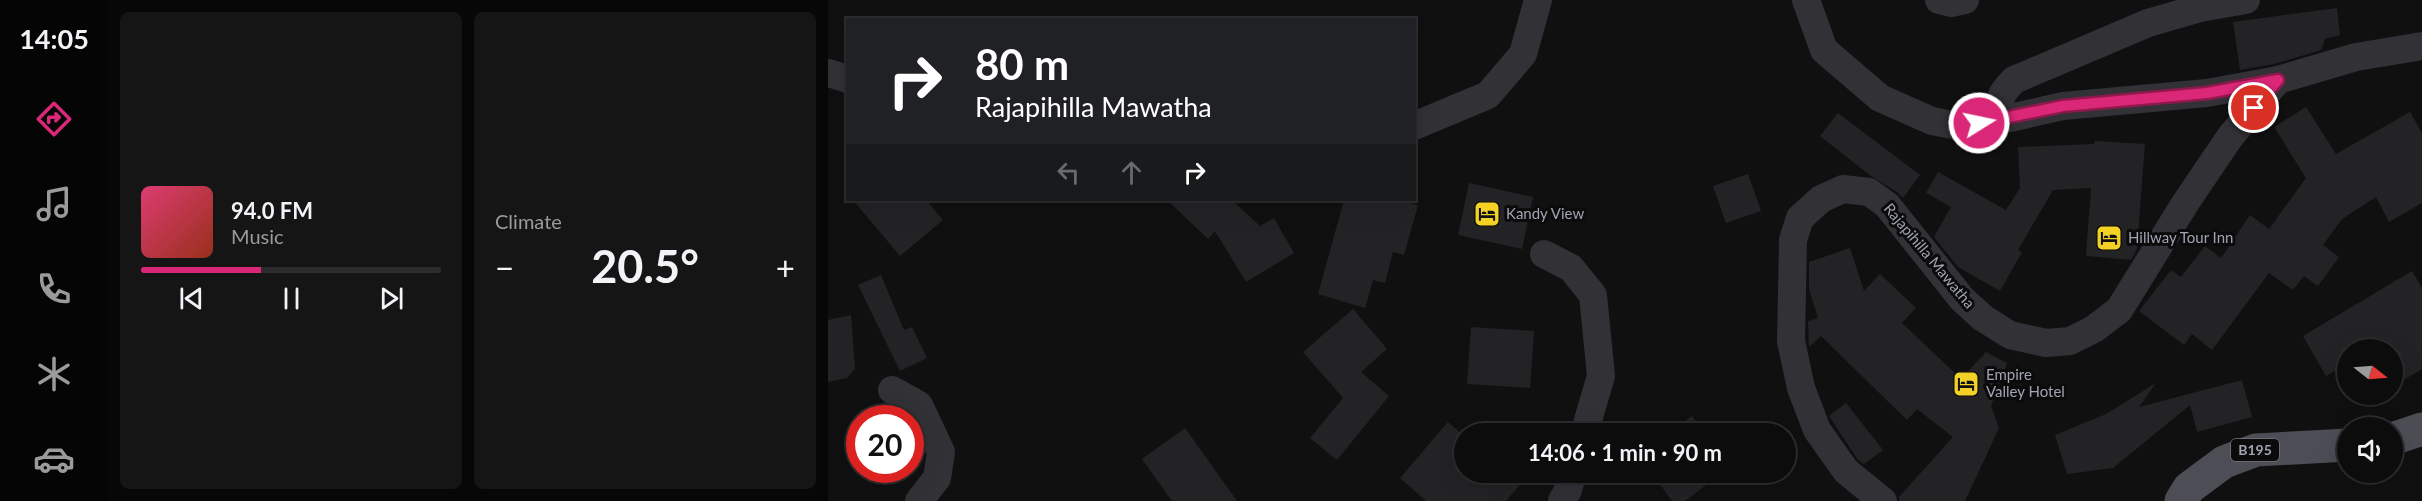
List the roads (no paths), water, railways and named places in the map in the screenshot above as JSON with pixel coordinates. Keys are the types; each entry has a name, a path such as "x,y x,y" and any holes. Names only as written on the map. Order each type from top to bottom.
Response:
{"main road":[{"path":"2403,435 2422,429"},
{"name":"B195","path":"2181,501 2189,488 2224,462 2256,450 2337,446"}],"street":[{"path":"1416,125 1488,95 1523,54 1538,0"},
{"path":"1806,0 1824,50 1880,98 1932,121 1958,126 2001,120 2063,106 2207,93 2278,80 2356,57 2422,46"},
{"path":"1940,0 1951,3 1965,0"},
{"path":"2001,120 1998,103 2003,91 2014,80 2148,23 2200,8 2246,0"},
{"path":"828,73 846,78"},
{"name":"Rajapihilla Mawatha","path":"1883,501 1846,471 1817,430 1801,388 1791,341 1792,240 1800,218 1821,199 1843,189 1869,192 1887,205 1962,299 1983,318 2010,335 2046,343 2070,341 2094,329 2119,310 2186,202 2224,146 2278,80"},
{"path":"1544,254 1571,268 1593,295 1601,376 1587,423"},
{"path":"892,390 919,405 941,452 937,478 919,501"},
{"path":"1562,501 1570,483"}],"place":[{"name":"Kandy View","path":"1487,214"},
{"name":"Hillway Tour Inn","path":"2109,238"},
{"name":"Empire Valley Hotel","path":"1966,384"}]}
